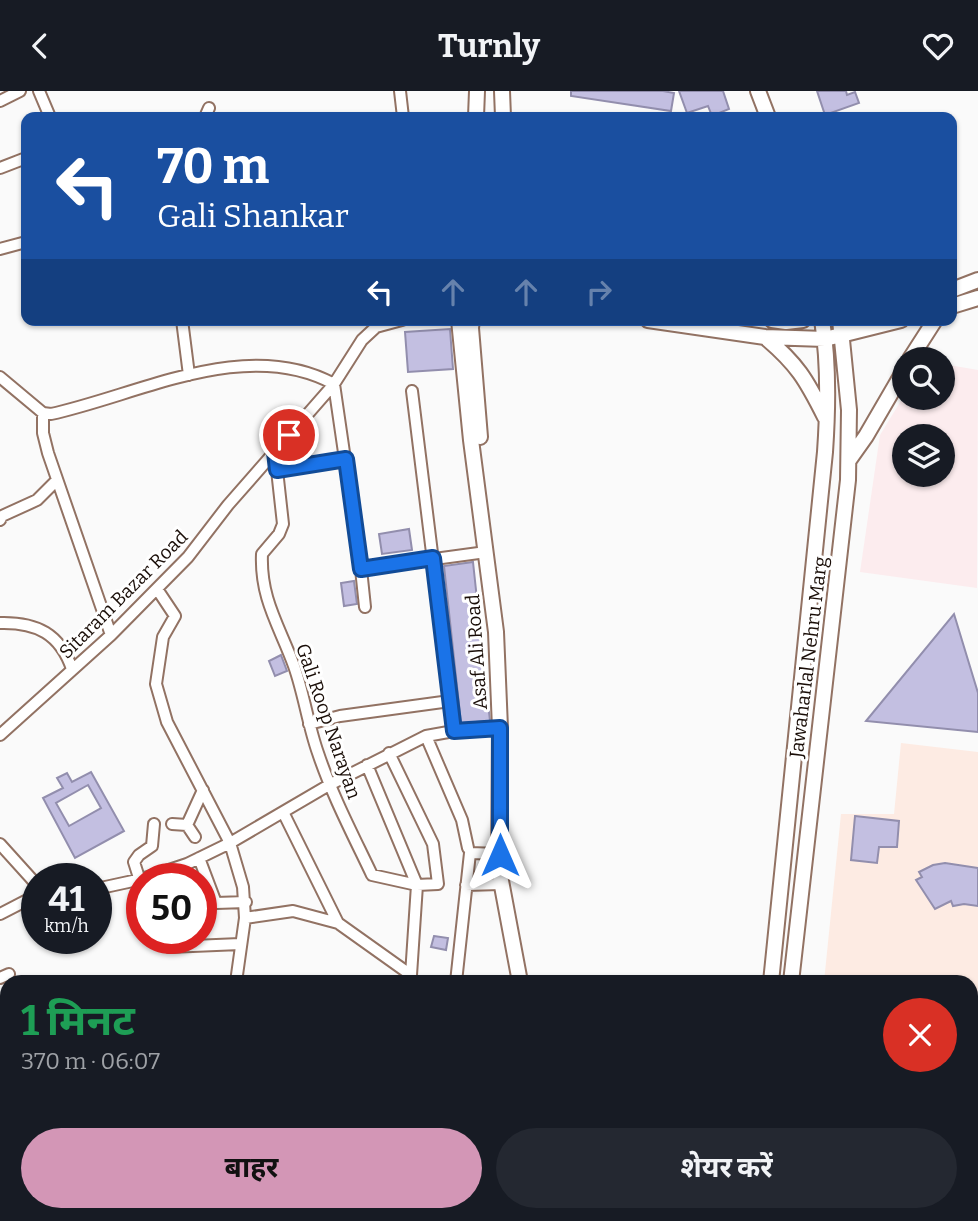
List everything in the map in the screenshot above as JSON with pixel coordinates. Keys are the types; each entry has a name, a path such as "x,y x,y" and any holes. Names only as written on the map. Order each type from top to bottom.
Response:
{"main road":[{"path":"477,91 477,112"},
{"path":"502,91 503,112"},
{"path":"758,91 766,112"},
{"path":"957,288 978,280"},
{"path":"957,304 978,298"},
{"name":"Asaf Ali Road","path":"460,326 471,440 496,632 500,728 500,884 519,975"},
{"name":"Asaf Ali Road","path":"471,326 480,439 506,631 509,728 508,870 529,975"},
{"path":"689,326 765,337 825,339 878,326"},
{"name":"Jawaharlal Nehru Marg","path":"772,975 827,421 823,326"},
{"name":"Jawaharlal Nehru Marg","path":"791,975 849,461 849,410 841,326"},
{"path":"918,347 931,326"},
{"path":"765,337 788,357 807,381 827,421"},
{"path":"849,461 892,391"}],"street":[{"path":"0,100 20,91"},
{"path":"39,91 48,112"},
{"path":"400,91 402,112"},
{"path":"0,168 21,160"},
{"path":"0,249 21,243"},
{"path":"183,326 189,375"},
{"name":"Sitaram Bazar Road","path":"0,735 111,635 188,557 228,505 334,384 362,340 380,326"},
{"path":"0,377 43,413 60,412 208,370 264,367 299,370 316,374 334,384 365,607"},
{"path":"412,391 454,731"},
{"path":"43,413 43,433 57,480 111,635"},
{"name":"Gali Roop Narayan","path":"275,452 283,524 279,534 262,554 261,566 274,623 293,662 329,785 372,875 417,885"},
{"path":"277,470 346,459"},
{"path":"0,520 2,516 37,500 57,480"},
{"path":"361,569 486,552"},
{"path":"157,589 176,616 163,637 157,672 158,692 167,722 230,842 246,902 237,975"},
{"path":"0,623 36,626 65,649 72,670"},
{"path":"309,724 352,714 450,701"},
{"path":"190,863 329,785 426,736 500,728"},
{"path":"426,736 462,820 469,851 457,975"},
{"path":"389,753 433,845 438,884 417,885"},
{"path":"367,765 417,885 410,975"},
{"path":"187,825 203,790"},
{"path":"283,812 338,923"},
{"path":"135,863 139,855 152,846 154,824"},
{"path":"172,824 187,825"},
{"path":"187,825 195,837"},
{"path":"2,849 21,869"},
{"path":"469,851 500,855"},
{"path":"199,858 216,903 246,902"},
{"path":"467,885 500,884"},
{"path":"0,914 21,903"},
{"path":"245,918 293,911 338,923 406,975"},
{"path":"217,945 240,944"}],"shaded area":[{"path":"955,366 978,370 977,588 860,572 880,435 895,410 955,410"},
{"path":"901,743 978,752 978,975 825,975 841,814 894,814"}],"building":[{"path":"571,91 674,93 671,111 571,96"},
{"path":"679,91 723,91 729,109 710,112 708,106 687,112"},
{"path":"817,91 846,91 847,95 855,92 859,103 834,112 824,112"},
{"path":"450,329 453,369 408,372 405,332"},
{"path":"409,529 412,550 382,554 379,534"},
{"path":"473,562 490,721 461,723 444,566"},
{"path":"354,581 357,604 344,606 341,583"},
{"path":"954,614 978,693 978,732 866,721"},
{"path":"281,655 287,671 275,676 269,661"},
{"path":"91,772 124,831 75,858 43,798 63,788 57,778 67,773 72,782","holes":["88,785 101,808 69,826 56,803"]},
{"path":"855,816 899,821 897,847 879,847 877,863 851,860"},
{"path":"945,863 978,868 978,906 953,906 951,901 935,909 916,880 922,877 919,872"},
{"path":"434,936 448,938 446,950 431,947"}],"route":[{"path":"289,435 275,452 277,470 346,459 361,569 433,558 454,731 500,728 500,855"}]}
